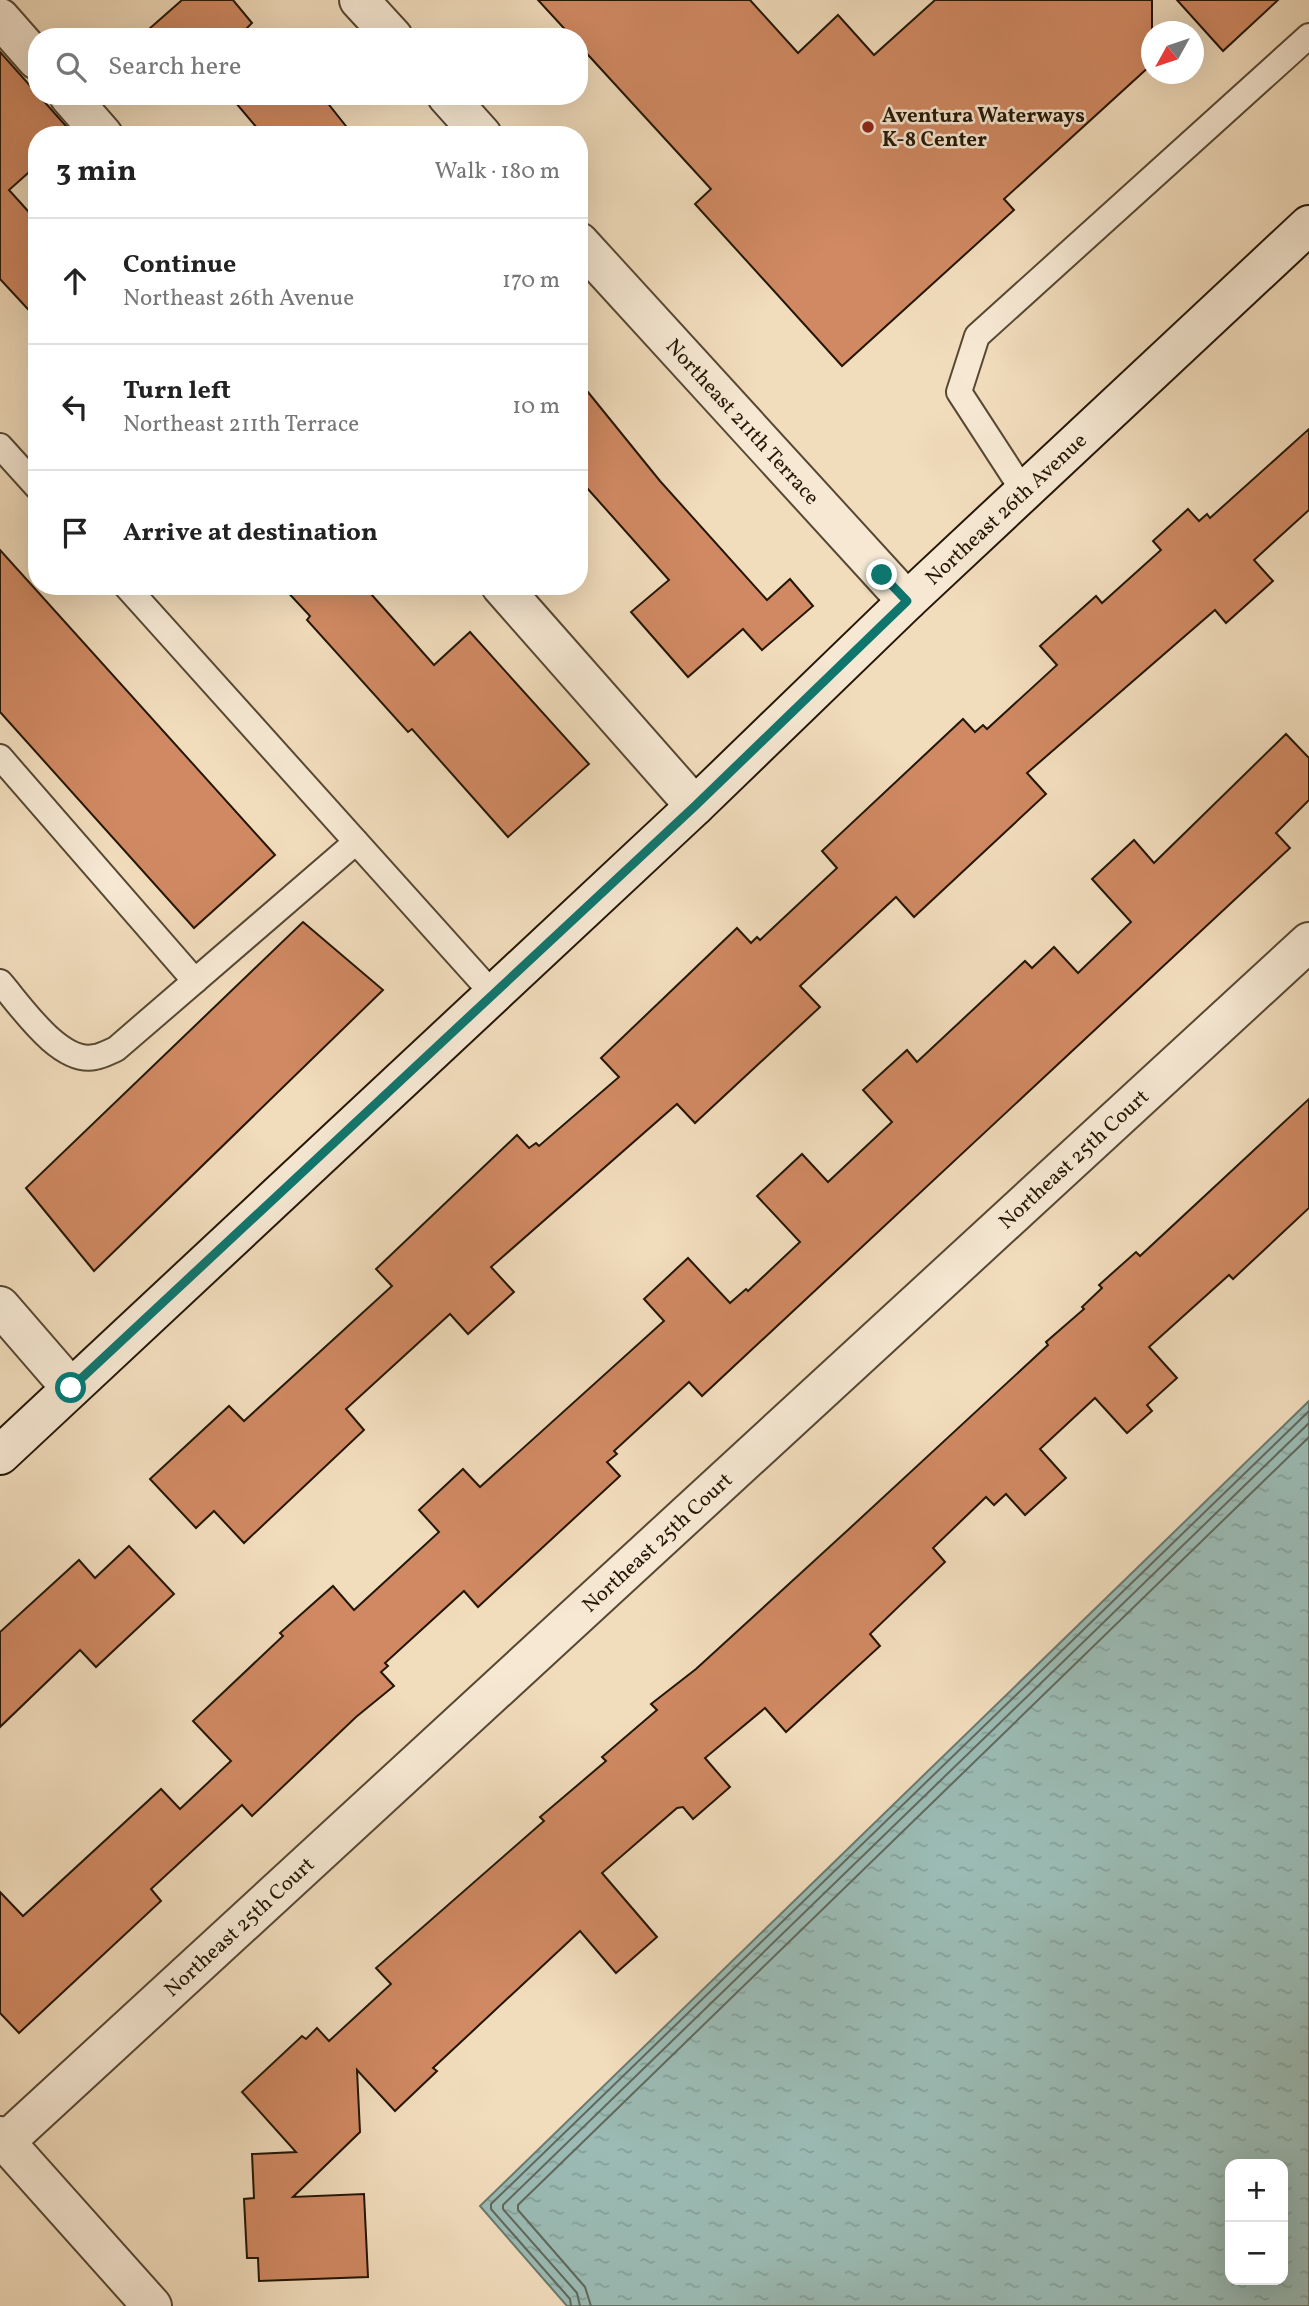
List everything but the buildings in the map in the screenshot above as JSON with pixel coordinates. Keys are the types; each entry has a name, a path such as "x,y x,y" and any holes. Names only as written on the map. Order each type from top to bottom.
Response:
{"street":[{"path":"359,0 385,28"},
{"path":"0,18 28,50"},
{"path":"77,105 95,126"},
{"path":"455,105 474,126"},
{"name":"Northeast 26th Avenue","path":"0,1455 695,806 907,601 1309,225"},
{"name":"Northeast 211th Terrace","path":"588,252 907,601"},
{"path":"509,595 695,806"},
{"name":"Northeast 25th Court","path":"3,2139 1309,942"},
{"path":"0,1306 71,1388"},
{"path":"3,2139 152,2306"}],"lane":[{"path":"1024,492 959,392 977,336 1309,36"},
{"path":"0,446 28,477"},
{"path":"134,595 493,994"},
{"path":"0,757 195,981"},
{"path":"0,982 54,1044 74,1056 94,1058 116,1049 356,842"}],"water":[{"path":"1309,1401 1309,2306 567,2306 480,2206"}],"place":[{"name":"Aventura Waterways K-8 Center","path":"868,127"}],"route":[{"path":"71,1388 695,806 907,601 882,575"}]}
